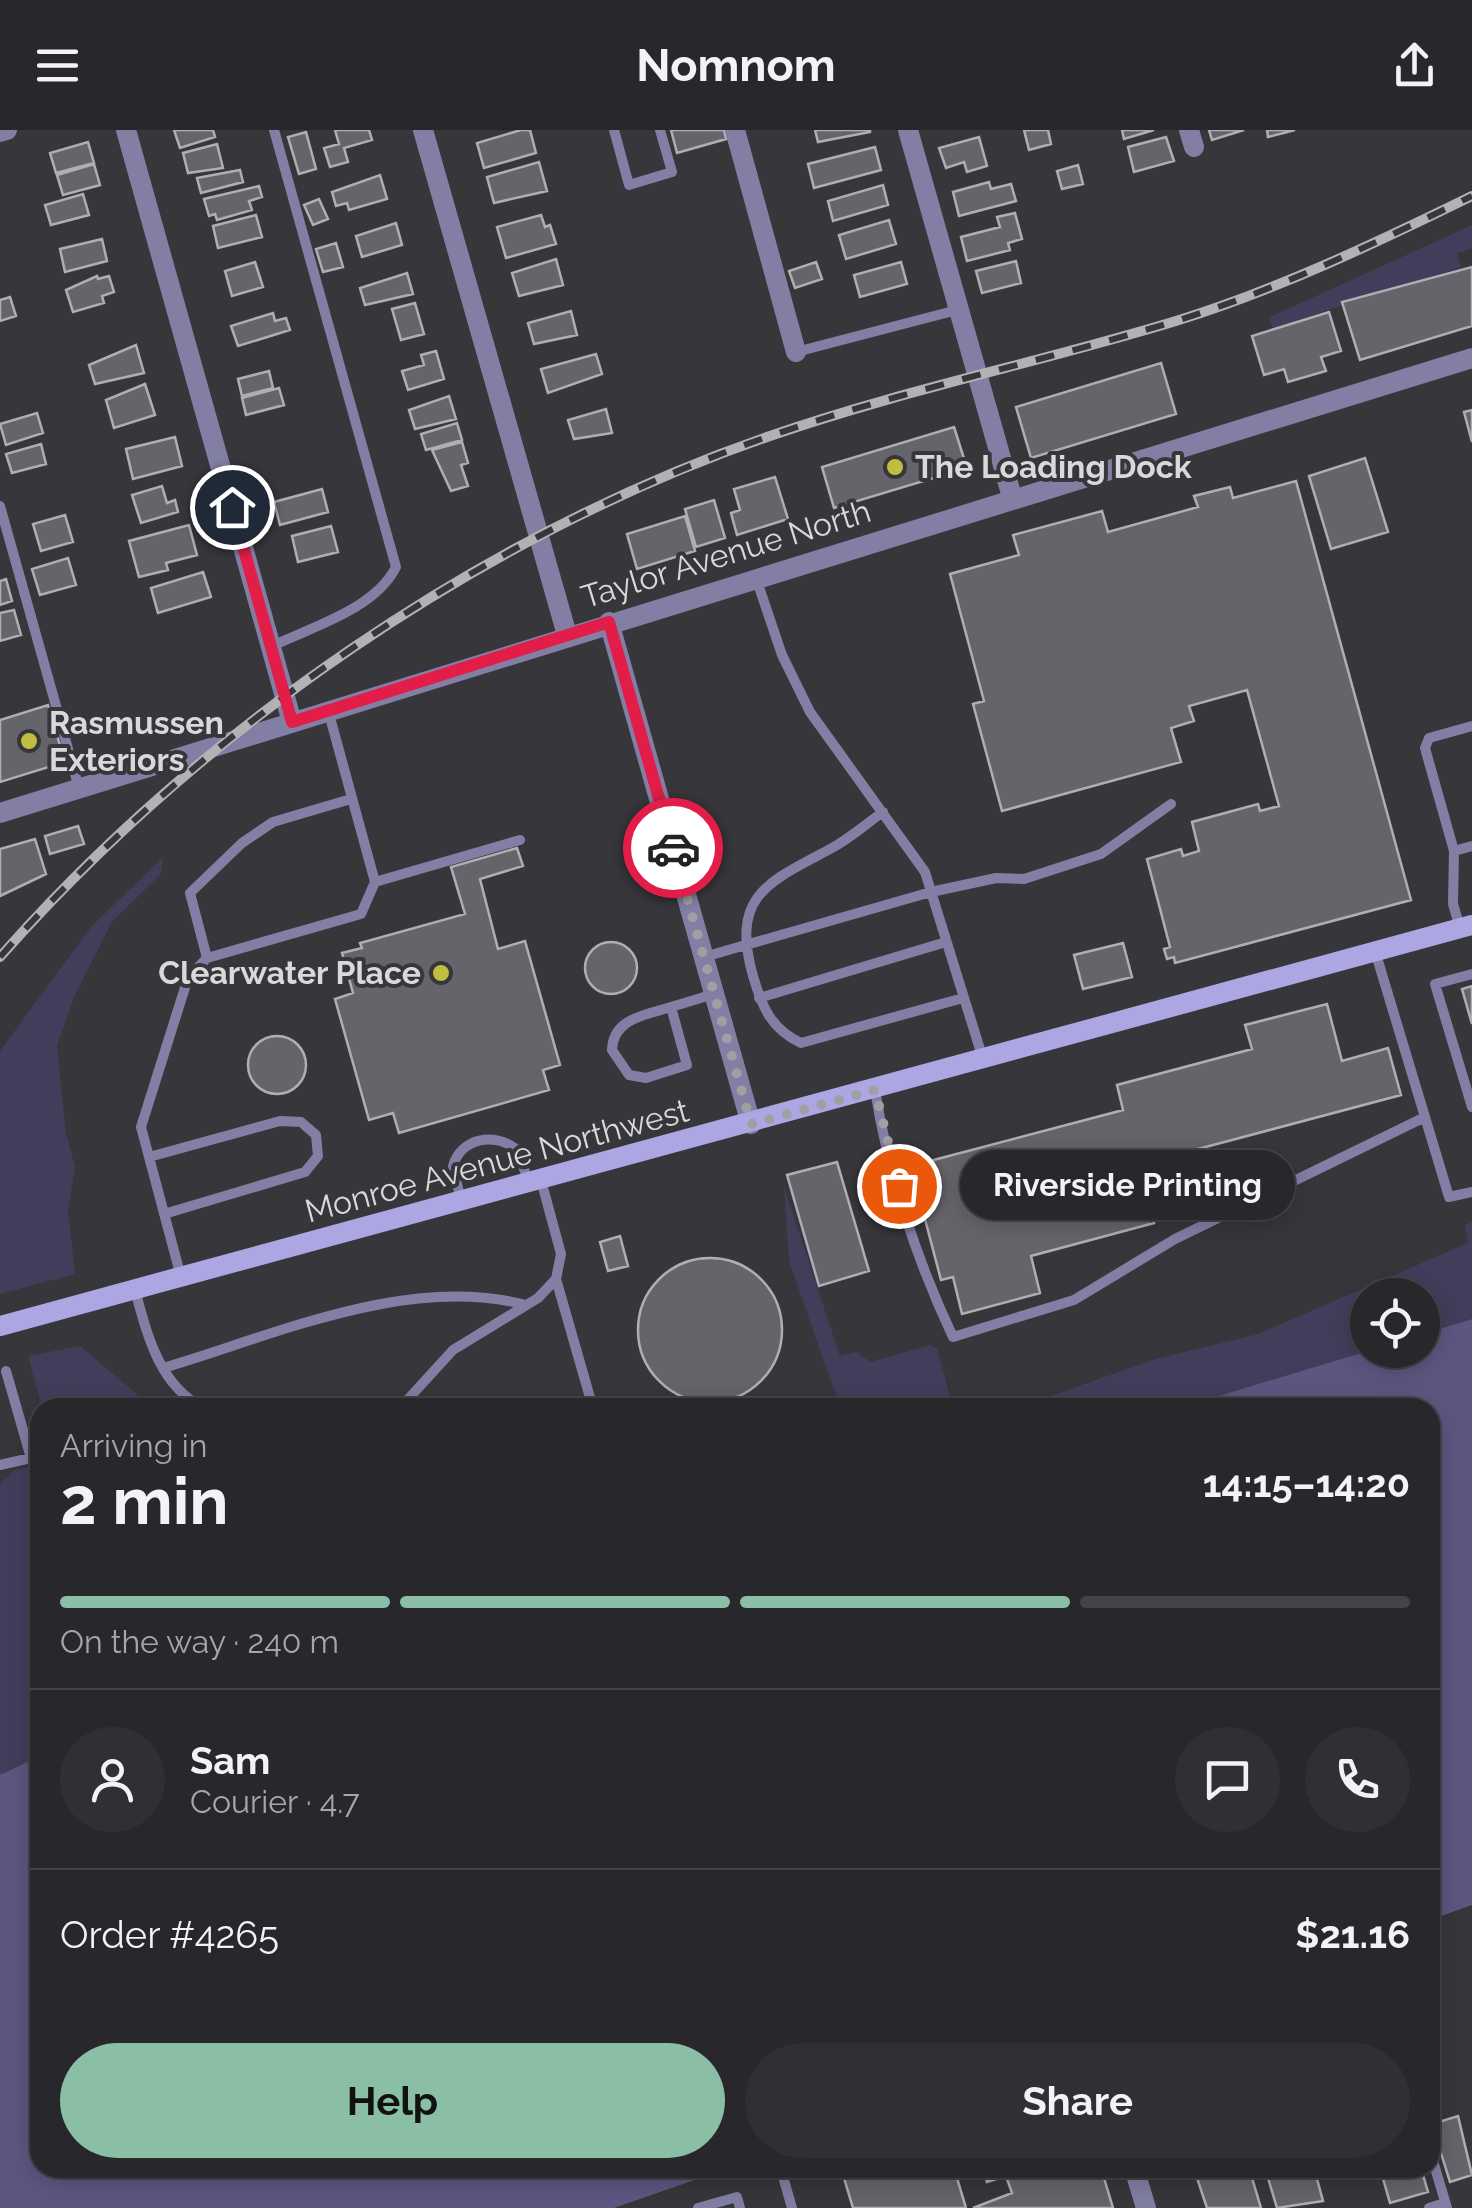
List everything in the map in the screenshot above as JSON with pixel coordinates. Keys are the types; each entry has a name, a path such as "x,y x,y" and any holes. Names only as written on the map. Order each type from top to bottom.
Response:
{"main road":[{"name":"Monroe Avenue Northwest","path":"0,1326 1466,927"}],"street":[{"path":"0,132 8,130"},
{"path":"126,130 292,722"},
{"path":"423,130 566,635"},
{"path":"735,130 796,352"},
{"path":"908,130 1012,497"},
{"name":"Taylor Avenue North","path":"0,813 1012,497 1472,358"},
{"path":"609,622 751,1124"},
{"path":"1137,2178 1146,2208"}],"lane":[{"path":"270,646 348,610 388,583 396,567 274,130"},
{"path":"614,130 629,185 672,172 660,130"},
{"path":"796,352 956,310"},
{"path":"0,506 79,789"},
{"path":"755,577 794,683 919,862 983,1060"},
{"path":"181,1278 141,1127 143,1108 188,978 208,958 360,914 375,882 328,710"},
{"path":"1466,927 1453,904 1454,851 1425,748 1428,738 1472,726"},
{"path":"208,958 190,893 242,843 273,822 351,798"},
{"path":"704,958 931,892 996,878 1024,879 1102,854 1171,804"},
{"path":"883,812 835,846 781,872 757,900 746,923 744,946 760,998 773,1025 801,1043 963,998"},
{"path":"375,882 520,840"},
{"path":"1454,851 1472,846"},
{"path":"760,998 946,942"},
{"path":"1375,952 1449,1197 1472,1192"},
{"path":"1472,974 1435,984 1472,1107"},
{"path":"671,1007 687,1066 646,1078 629,1075 612,1050 616,1032 629,1020 671,1007 714,994"},
{"path":"875,1090 880,1120 928,1286 953,1338 1074,1300 1175,1239 1426,1118"},
{"path":"149,1157 280,1120 302,1122 316,1135 318,1156 306,1172 164,1214"},
{"path":"461,1202 453,1166 462,1149 477,1141 498,1139 516,1149 536,1182 560,1254 556,1279 589,1398"},
{"path":"409,1398 452,1350 526,1305 556,1279"},
{"path":"135,1290 151,1348 177,1387 191,1398"},
{"path":"162,1368 370,1307 490,1296 526,1305"},
{"path":"6,1371 30,1455"},
{"path":"0,1464 30,1458"},
{"path":"783,2178 792,2208"},
{"path":"1429,2208 1446,2206 1438,2178"},
{"path":"698,2208 736,2197 740,2208"}],"shaded area":[{"path":"1472,225 1472,248 1457,253 1461,267 1273,328 1268,318"},
{"path":"163,857 161,874 112,922 74,997 57,1046 66,1133 75,1167 68,1209 75,1274 0,1294 0,1051 91,927"},
{"path":"784,1187 840,1356 856,1352 871,1362 930,1345 937,1349 950,1398 837,1398 789,1261"},
{"path":"1472,1222 1472,1319 1440,1329 1440,1278 1387,1278 1468,1243 1465,1225"},
{"path":"1350,1294 1350,1356 1212,1398 1045,1398 1156,1359 1258,1334"},
{"path":"1472,1319 1472,1905 1440,1916 1440,1398 1212,1398 1350,1356 1350,1368 1440,1368 1440,1329"},
{"path":"80,1346 141,1398 40,1398 28,1356"},
{"path":"30,1467 30,1761 0,1775 0,1484 15,1470"},
{"path":"30,1761 30,2178 700,2178 614,2208 0,2208 0,1775"}],"building":[{"path":"174,130 213,130 215,137 180,148"},
{"path":"335,130 369,130 372,140 344,148 348,162 330,167 324,148 339,144"},
{"path":"530,130 536,153 484,168 477,143"},
{"path":"671,130 724,130 726,139 677,153"},
{"path":"815,130 870,130 870,132 818,142"},
{"path":"1024,130 1048,130 1051,144 1029,150"},
{"path":"1122,130 1154,130 1124,139"},
{"path":"1209,130 1244,130 1212,140"},
{"path":"1267,130 1295,130 1268,137"},
{"path":"306,132 316,169 299,174 288,137"},
{"path":"979,137 987,166 967,172 964,162 946,168 939,148"},
{"path":"1166,137 1174,161 1134,172 1128,147"},
{"path":"88,142 94,163 56,173 50,153"},
{"path":"217,144 223,168 188,173 183,153"},
{"path":"875,147 881,170 814,188 808,164"},
{"path":"539,162 547,191 494,203 487,177"},
{"path":"94,164 100,185 63,195 57,175"},
{"path":"1078,165 1083,184 1062,189 1057,171"},
{"path":"240,170 243,182 201,193 197,178"},
{"path":"380,175 387,199 349,210 347,203 336,206 332,192"},
{"path":"989,182 991,189 1011,184 1016,201 959,216 953,192"},
{"path":"883,185 888,205 833,221 828,201"},
{"path":"259,186 262,197 249,201 252,210 217,220 215,214 209,216 204,199"},
{"path":"83,194 89,215 51,225 45,205"},
{"path":"319,199 328,219 313,225 304,205"},
{"path":"1015,213 1022,239 1008,243 1010,250 967,261 961,237 1000,227 997,217"},
{"path":"256,215 262,237 218,248 213,226"},
{"path":"541,215 545,227 550,225 556,244 506,258 497,227"},
{"path":"889,220 896,244 846,259 839,235"},
{"path":"396,223 402,245 362,257 356,236"},
{"path":"102,239 107,261 65,272 60,249"},
{"path":"336,243 343,267 323,272 316,249"},
{"path":"556,259 563,285 519,296 512,273"},
{"path":"1016,261 1021,283 982,293 976,271"},
{"path":"255,262 263,287 232,296 225,271"},
{"path":"816,262 822,279 795,288 789,271"},
{"path":"901,262 907,284 860,297 854,275"},
{"path":"1472,267 1472,326 1360,360 1342,302"},
{"path":"407,273 413,294 365,305 360,288"},
{"path":"97,276 109,276 114,292 102,296 104,303 73,312 66,290"},
{"path":"10,297 16,316 0,321 0,300"},
{"path":"415,303 424,334 401,340 392,309"},
{"path":"571,311 577,335 534,344 528,323"},
{"path":"1329,312 1341,351 1321,357 1326,371 1288,382 1284,369 1264,375 1252,336"},
{"path":"273,313 275,321 286,318 290,330 238,346 231,326"},
{"path":"136,345 144,373 95,384 89,365"},
{"path":"436,351 444,379 408,390 402,371 424,365 421,355"},
{"path":"596,354 602,374 548,393 541,369"},
{"path":"1161,363 1176,414 1031,458 1016,407"},
{"path":"269,371 273,388 242,396 238,379"},
{"path":"145,384 155,415 114,428 106,400"},
{"path":"279,388 284,405 246,415 242,398"},
{"path":"449,396 456,419 415,429 409,410"},
{"path":"606,409 612,433 574,439 568,420"},
{"path":"1472,410 1472,442 1464,412"},
{"path":"37,413 43,433 6,445 0,424"},
{"path":"457,423 462,440 426,450 421,434"},
{"name":"The Loading Dock","path":"954,427 967,468 834,508 822,467"},
{"path":"175,437 182,466 133,479 126,449"},
{"path":"462,442 468,463 461,465 468,486 451,491 432,450"},
{"path":"41,444 46,464 12,473 6,454"},
{"path":"1365,458 1388,532 1331,549 1309,476"},
{"path":"775,477 788,519 737,535 731,513 740,510 734,489"},
{"path":"1296,481 1411,900 1175,963 1174,957 1167,959 1164,949 1170,947 1147,859 1181,849 1183,856 1199,851 1192,822 1258,804 1260,811 1279,806 1247,690 1189,706 1194,721 1171,728 1181,762 1002,811 973,704 984,701 950,574 1019,555 1013,535 1102,511 1108,532 1198,507 1194,496 1230,487 1233,498"},
{"path":"162,486 167,503 175,500 178,512 141,523 132,495"},
{"path":"322,489 328,512 280,525 274,502"},
{"path":"714,500 725,538 696,547 685,509"},
{"path":"65,515 73,542 41,551 33,524"},
{"path":"685,516 695,551 637,569 627,534"},
{"path":"189,525 197,555 166,563 168,570 139,577 129,541"},
{"path":"331,526 338,552 298,562 292,536"},
{"path":"68,558 76,585 40,595 32,569"},
{"path":"203,572 211,597 158,613 151,588"},
{"path":"6,579 12,601 0,605 0,581"},
{"path":"14,610 21,635 0,641 0,613"},
{"name":"Rasmussen Exteriors","path":"48,705 65,762 0,782 0,720"},
{"path":"78,826 84,844 50,854 45,836"},
{"path":"35,839 46,874 0,896 0,849"},
{"name":"Clearwater Place","path":"517,848 523,866 480,879 498,949 525,941 560,1065 543,1070 549,1090 399,1133 393,1113 369,1120 335,999 353,993 342,953 362,948 360,943 465,914 451,867"},
{"path":"611,942 629,950 637,968 629,986 611,994 593,986 585,968 593,950"},
{"path":"1123,943 1132,977 1083,989 1074,955"},
{"path":"1472,986 1472,1024 1462,989"},
{"path":"1327,1004 1342,1061 1388,1048 1401,1095 1138,1165 1154,1223 1031,1256 1040,1293 962,1314 953,1277 941,1280 911,1166 1123,1110 1117,1085 1252,1049 1245,1025"},
{"path":"277,1036 297,1045 306,1065 297,1085 277,1094 257,1085 248,1065 257,1045"},
{"path":"837,1162 869,1271 819,1286 787,1175"},
{"path":"620,1236 628,1266 608,1271 600,1242"},
{"path":"696,1259 724,1259 750,1270 770,1290 781,1316 777,1358 761,1381 734,1398 682,1397 650,1370 639,1344 639,1316 650,1290 670,1270"},
{"path":"1458,2116 1472,2175 1450,2182 1440,2150 1440,2122"},
{"path":"844,2178 957,2178 966,2208 853,2208"},
{"path":"1007,2178 1104,2178 1113,2208 973,2208 1012,2193"},
{"path":"1197,2178 1252,2178 1261,2208 1207,2208"},
{"path":"1268,2178 1317,2178 1323,2201 1277,2208"},
{"path":"1383,2178 1424,2178 1428,2192 1390,2203"}],"railway":[{"path":"0,957 79,873 165,793 256,718 352,648 453,584 556,527 662,477 770,436 871,404 1125,336 1252,295 1472,196"}],"way so far":[{"path":"673,848 751,1124 875,1090 899,1186"}],"place":[{"name":"The Loading Dock","path":"895,467"},
{"name":"Rasmussen Exteriors","path":"29,741"},
{"name":"Clearwater Place","path":"441,973"},
{"name":"Riverside Printing","path":"899,1186"}],"route":[{"path":"232,507 292,722 609,622 673,848"}]}
